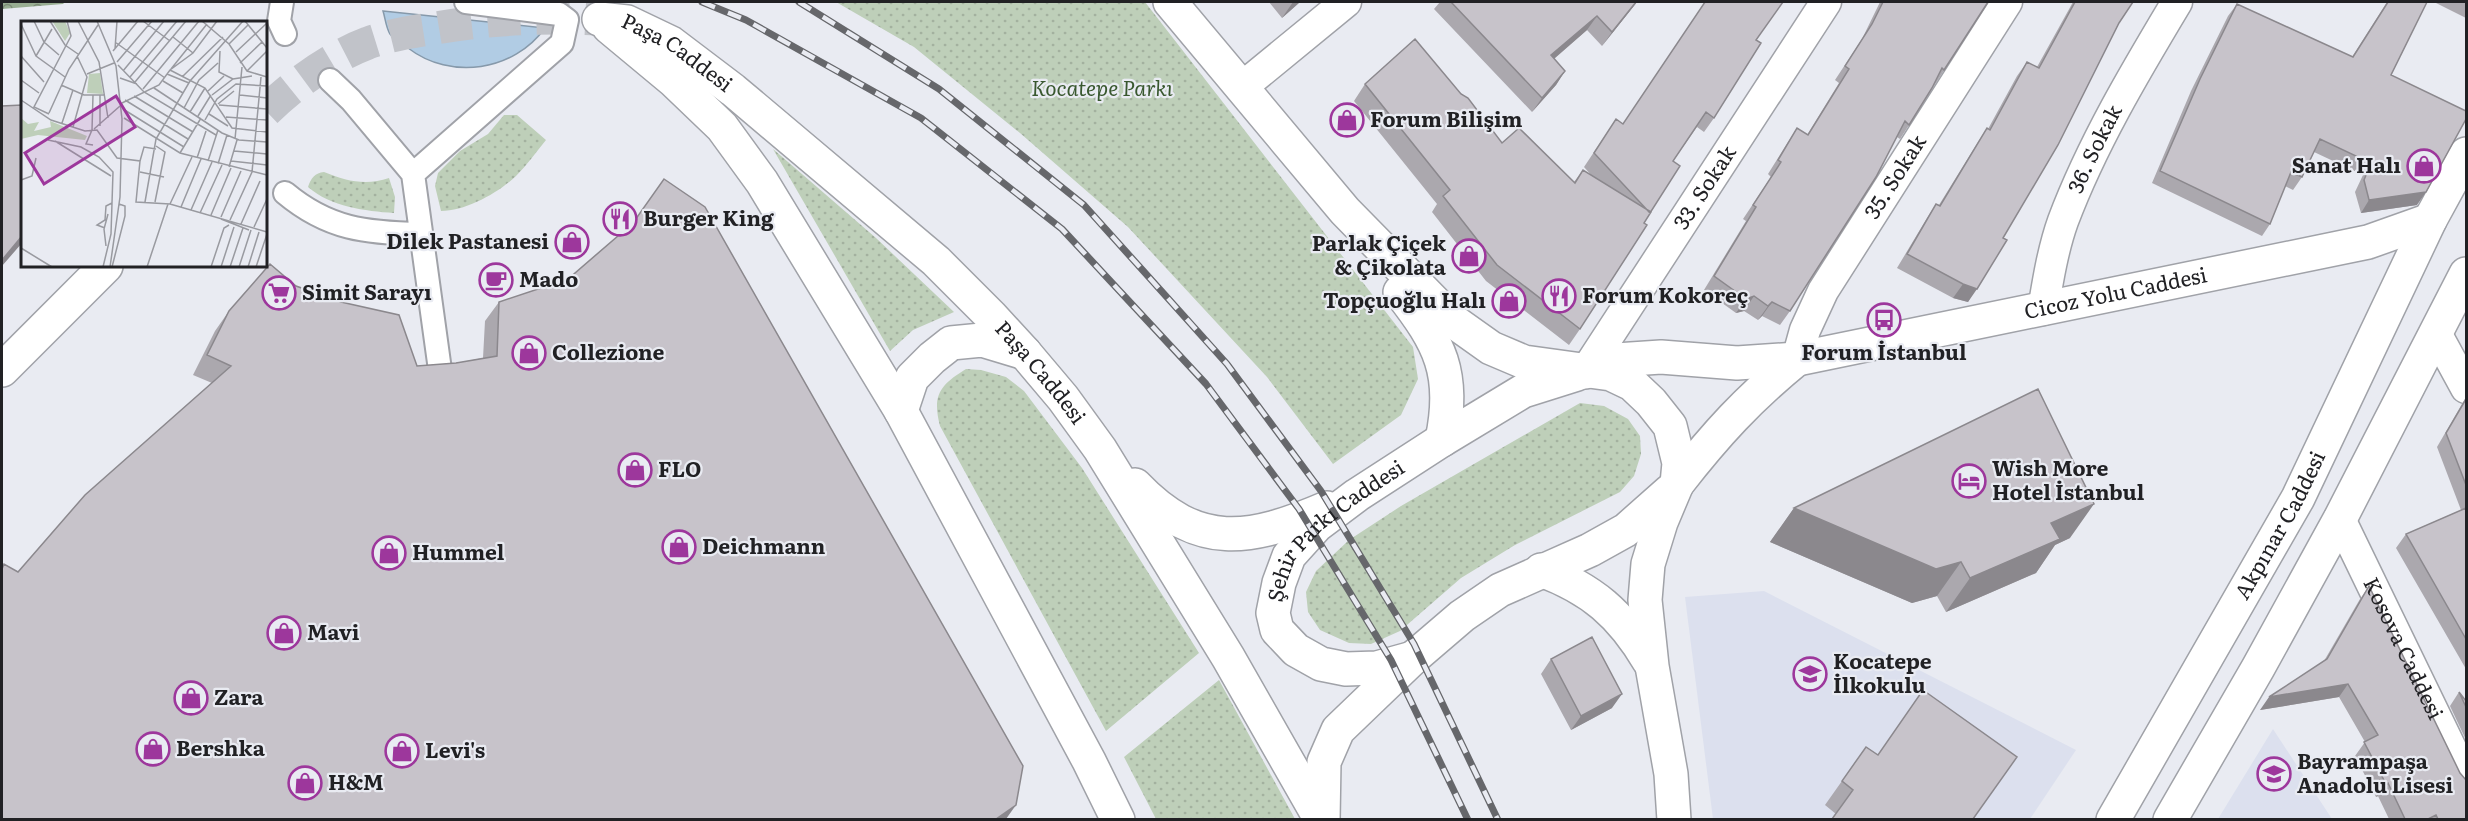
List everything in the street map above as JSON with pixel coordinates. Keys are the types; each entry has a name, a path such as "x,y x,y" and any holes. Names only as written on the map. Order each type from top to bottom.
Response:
{"main road":[{"name":"Şehir Parkı Caddesi","path":"1170,2 1345,210 1453,321 1491,348 1524,362 1611,374 1632,384 1651,402 1670,426 1679,463 1677,484 1661,522 1648,564 1645,600 1652,666 1671,774 1674,819"},
{"name":"Paşa Caddesi","path":"1118,819 901,411 762,182 722,127 674,81 599,19 627,22 671,43 733,90 936,261 991,315 1063,398 1100,449 1228,657 1322,819"},
{"name":"Akpınar Caddesi","path":"2113,819 2298,498 2430,220 2466,154"},
{"name":"Cicoz Yolu Caddesi","path":"1585,372 1616,360 1661,357 1737,363 1797,359 2368,242 2466,207"},
{"name":"Şehir Parkı Caddesi","path":"1345,210 1390,279 1423,322 1439,350 1444,371 1448,412 1442,440"},
{"path":"2,369 105,267"},
{"path":"2169,819 2259,668 2340,519 2466,274"},
{"path":"901,411 912,378 932,358 951,344 982,340 1025,353"},
{"path":"1677,484 1715,435 1745,404 1797,359"},
{"name":"Şehir Parkı Caddesi","path":"1585,372 1523,391 1357,495 1317,525 1290,556 1279,583 1273,613 1277,630 1296,650 1321,664 1346,669 1377,668 1413,658 1462,616 1500,590 1590,550 1626,530 1677,484"},
{"path":"1100,449 1159,510 1192,527 1226,535 1262,530 1295,521 1357,495"},
{"name":"Şehir Parkı Caddesi","path":"1541,570 1569,580 1610,609 1633,634 1652,666"},
{"path":"1322,819 1324,762 1338,730 1413,658"}],"street":[{"path":"282,2 279,21 285,34"},
{"path":"413,174 562,43 567,20 559,14 466,2"},
{"path":"1241,88 1346,2"},
{"name":"33. Sokak","path":"1585,372 1826,2"},
{"name":"35. Sokak","path":"1797,359 1805,330 1822,291 2007,2"},
{"name":"36. Sokak","path":"2043,310 2063,223 2081,179 2123,94 2177,2"},
{"path":"330,80 351,100 413,174 440,370"},
{"path":"285,193 305,210 335,223 378,233 421,234"},
{"path":"2436,333 2466,388"},
{"name":"Kosova Caddesi","path":"2340,519 2466,779"}],"shaded area":[{"name":"Kocatepe İlkokulu","path":"1764,591 2076,750 2030,819 1713,819 1685,597"},
{"name":"Bayrampaşa Anadolu Lisesi","path":"2273,729 2332,819 2218,819"}],"green space":[{"path":"2,2 65,2 2,9"},
{"name":"Kocatepe Parkı","path":"836,2 1145,2 1413,347 1418,379 1401,415 1333,464 1267,377 1128,227 1020,133 914,47"},
{"path":"504,115 517,115 546,140 520,172 500,189 461,208 441,211 435,186 438,173 460,151 488,134"},
{"path":"773,149 876,238 954,312 913,330 890,351"},
{"path":"324,172 340,178 364,182 389,178 395,197 394,213 349,207 317,194 308,187 314,176"},
{"path":"966,369 981,370 1006,377 1024,391 1082,468 1199,653 1106,731 940,426 937,406 940,392 950,380"},
{"path":"1580,403 1604,406 1628,419 1640,436 1641,454 1634,476 1620,492 1515,545 1461,578 1400,631 1371,644 1349,643 1320,630 1308,612 1306,592 1316,571 1349,540 1401,506"},
{"path":"1219,680 1295,819 1156,819 1124,757"}],"water":[{"path":"383,11 545,28 532,43 517,54 499,62 462,68 443,65 408,48 389,32"}],"building":[{"path":"1451,2 1636,2 1612,32 1597,16 1551,55 1565,71 1542,98"},
{"path":"1705,2 1783,2 1756,40 1761,43 1714,118 1706,112 1673,161 1680,166 1650,213 1594,153 1616,119 1623,124"},
{"path":"1883,2 1988,2 1944,70 1942,68 1909,125 1905,121 1876,177 1790,311 1772,302 1768,306 1754,296 1746,299 1714,276 1756,207 1753,205 1781,162 1778,160 1797,128 1808,135 1849,69 1845,66"},
{"path":"2075,2 2133,2 2119,23 2058,145 2003,238 2007,240 1977,289 1963,284 1907,254 1936,204 1940,206 1987,128 1990,130 2027,62 2039,68"},
{"path":"2388,2 2427,2 2391,75 2466,111 2466,119 2426,192 2369,200 2364,180 2371,163 2320,139 2302,177 2291,172 2270,224 2160,171 2200,79 2237,4 2353,57"},
{"path":"1415,39 1461,94 1468,98 1502,143 1519,128 1575,183 1583,170 1651,212 1644,223 1647,225 1580,329 1497,265 1443,196 1450,190 1365,84"},
{"path":"21,105 21,237 2,260 2,106"},
{"path":"664,179 705,207 1023,766 1016,805 996,819 2,819 2,569 4,564 18,572 85,495 231,366 207,355 229,311 270,264 296,286 341,302 399,315 417,366 456,363 497,356 499,302 568,279 633,223"},
{"name":"Wish More Hotel İstanbul","path":"2038,389 2094,504 2051,523 2060,539 1970,578 1961,562 1936,569 1794,508"},
{"path":"2466,399 2466,485 2446,433"},
{"path":"2466,508 2466,639 2406,534"},
{"path":"2369,586 2460,773 2466,780 2466,819 2438,819 2436,815 2428,819 2405,819 2388,783 2386,784 2364,742 2378,735 2348,684 2269,697 2327,659"},
{"path":"1592,637 1622,694 1581,716 1551,659"},
{"path":"1923,690 2017,757 1973,819 1832,819 1853,790 1842,781 1866,747 1878,755"}],"tunnel":[{"path":"267,110 301,81 327,64 354,49 383,38 422,30 493,21 535,18 599,19"}],"railway":[{"path":"702,2 746,20 921,118 1062,229 1206,384 1299,509 1391,660 1468,820"},
{"path":"799,2 939,89 1084,205 1227,364 1321,491 1414,644 1498,820"}],"place":[{"name":"Forum Bilişim","path":"1347,120"},
{"name":"Sanat Halı","path":"2424,166"},
{"name":"Burger King","path":"620,219"},
{"name":"Dilek Pastanesi","path":"572,242"},
{"name":"Parlak Çiçek & Çikolata","path":"1469,256"},
{"name":"Mado","path":"496,280"},
{"name":"Simit Sarayı","path":"279,293"},
{"name":"Forum Kokoreç","path":"1559,296"},
{"name":"Topçuoğlu Halı","path":"1509,301"},
{"name":"Forum İstanbul","path":"1884,320"},
{"name":"Collezione","path":"529,353"},
{"name":"FLO","path":"635,470"},
{"name":"Wish More Hotel İstanbul","path":"1969,481"},
{"name":"Deichmann","path":"679,547"},
{"name":"Hummel","path":"389,553"},
{"name":"Mavi","path":"284,633"},
{"name":"Kocatepe İlkokulu","path":"1810,674"},
{"name":"Zara","path":"191,698"},
{"name":"Bershka","path":"153,749"},
{"name":"Levi's","path":"402,751"},
{"name":"Bayrampaşa Anadolu Lisesi","path":"2274,774"},
{"name":"H&M","path":"305,783"}]}
